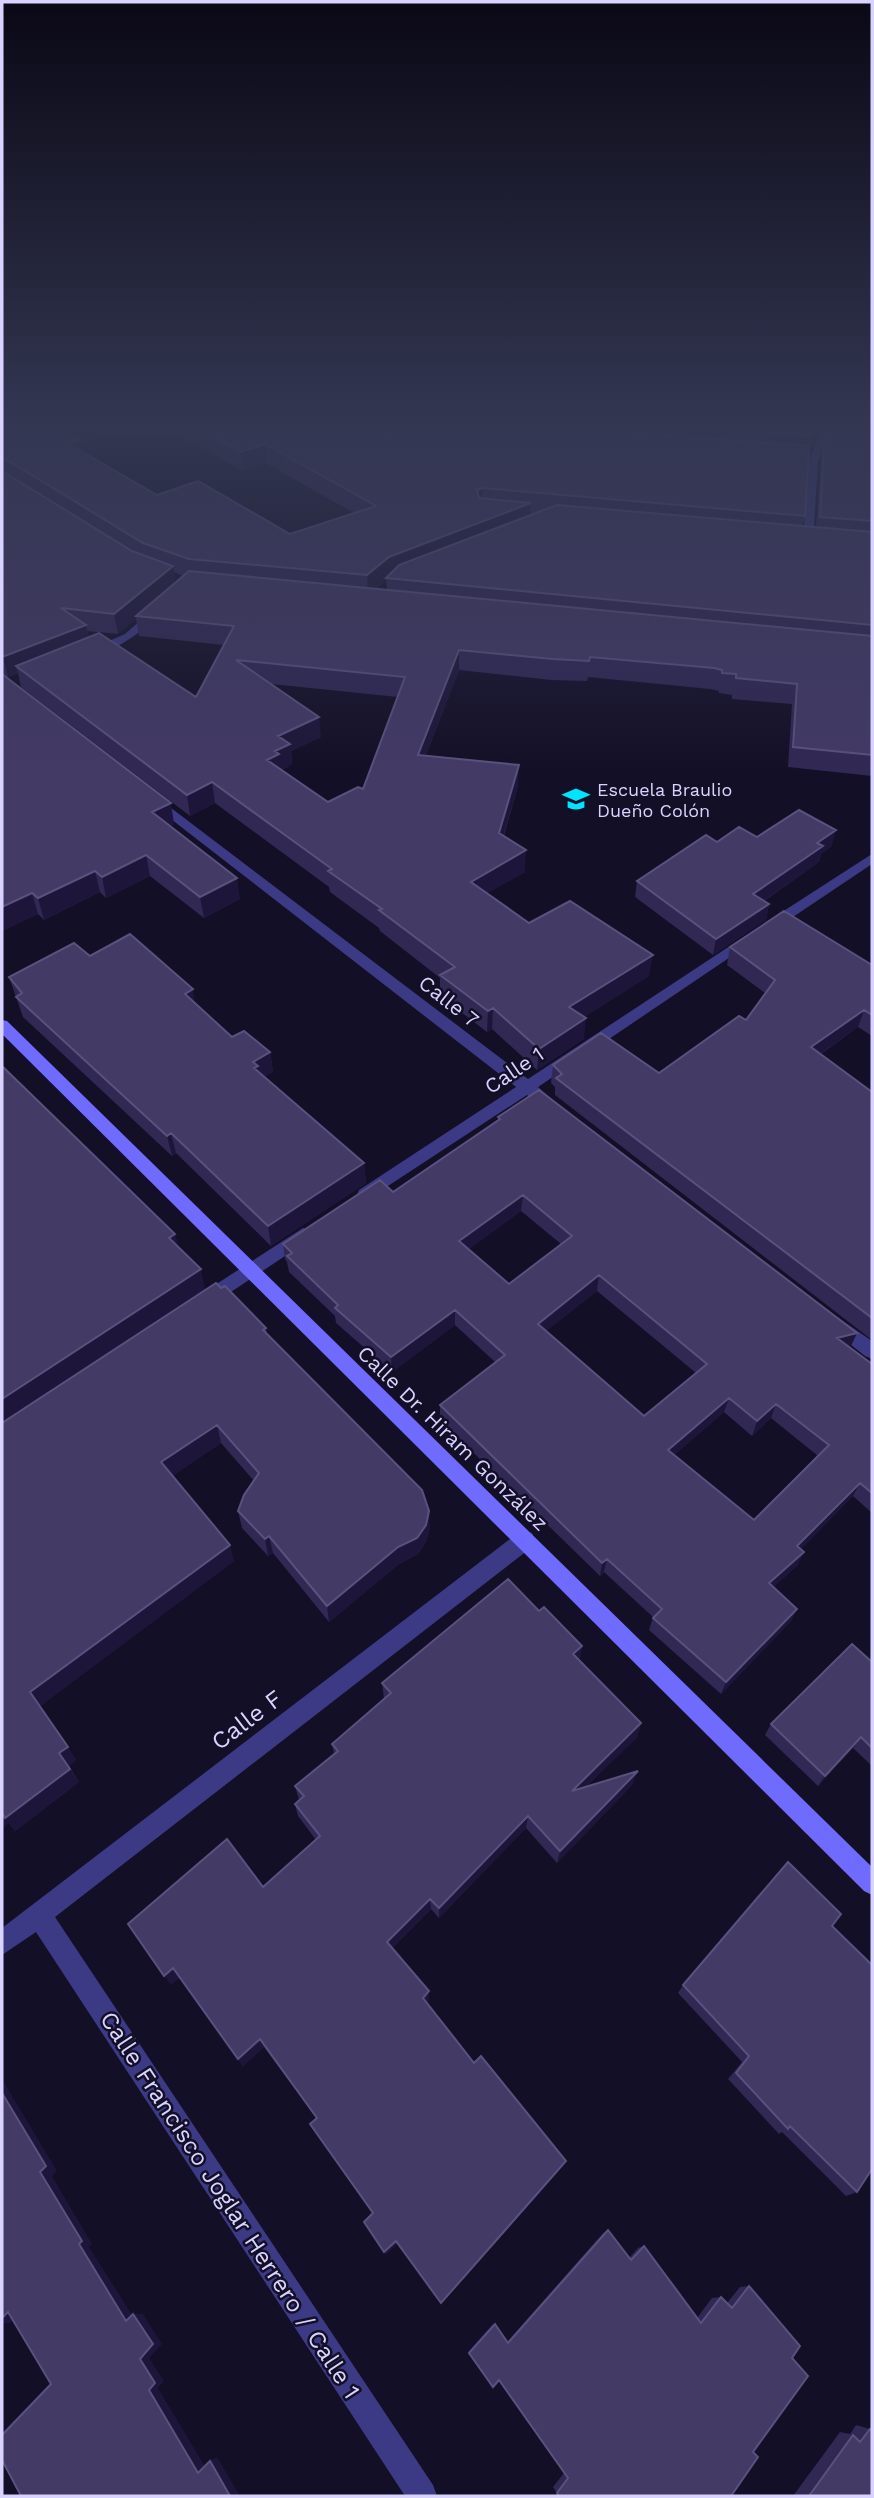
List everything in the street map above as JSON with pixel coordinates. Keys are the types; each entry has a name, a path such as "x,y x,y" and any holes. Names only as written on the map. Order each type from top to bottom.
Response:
{"street":[{"path":"802,542 821,543"},
{"path":"80,655 129,636 159,610"},
{"name":"Calle 7","path":"139,788 569,1120"},
{"name":"Calle 1","path":"352,1203 526,1087 790,920 872,858"},
{"name":"Calle Dr. Hiram González","path":"2,1026 872,1883"},
{"path":"194,1308 318,1226"},
{"path":"829,1318 872,1351"},
{"name":"Calle F","path":"2,1944 38,1913 525,1540"},
{"name":"Calle Francisco Joglar Herrero / Calle 1","path":"38,1913 422,2496"}],"building":[{"path":"2,542 117,542 132,551 173,566 114,614 61,608 86,625 2,657"},
{"path":"141,542 430,542 389,557 367,575 189,559"},
{"path":"461,542 872,542 872,625 386,578 399,565"},
{"path":"189,571 872,636 872,755 793,747 797,684 736,678 736,674 722,673 722,670 714,668 590,657 589,661 553,659 459,650 418,755 519,765 499,833 526,850 471,882 529,923 570,901 653,955 569,1007 586,1018 539,1049 493,1008 488,1011 440,975 455,967 379,910 382,909 328,871 332,869 212,782 187,795 16,666 99,633 196,697 234,626 136,616","holes":["236,660 405,677 363,789 358,787 328,802 267,760 279,754 275,751 290,744 278,736 319,717"]},
{"path":"2,674 171,803 152,812 237,878 200,897 146,855 102,877 95,871 38,898 32,893 2,907"},
{"path":"799,810 836,830 817,843 823,846 753,894 769,904 716,939 637,881 706,835 717,842 739,827 757,837"},
{"path":"784,911 872,965 872,1015 864,1010 811,1047 872,1092 872,1318 556,1078 562,1074 553,1065 601,1033 659,1073 739,1016 746,1020 775,980 730,947"},
{"path":"130,934 193,989 185,994 232,1037 244,1031 270,1052 253,1062 258,1066 254,1068 364,1163 268,1226 171,1133 167,1136 16,997 22,993 9,977 74,943 90,956"},
{"path":"2,1066 175,1234 169,1238 201,1269 2,1399"},
{"path":"539,1090 857,1333 837,1338 872,1364 872,1493 860,1483 797,1546 804,1552 769,1583 797,1609 726,1682 653,1618 662,1609 607,1559 602,1563 440,1405 505,1355 455,1310 391,1357 335,1308 338,1305 287,1256 292,1253 283,1244 380,1180 393,1192 500,1119 498,1117","holes":["523,1195 572,1236 509,1284 459,1241","599,1275 707,1364 644,1416 538,1324","729,1398 757,1421 776,1404 829,1445 754,1520 668,1450"]},
{"path":"216,1283 221,1288 225,1286 266,1328 263,1330 422,1490 429,1511 426,1525 417,1538 398,1547 327,1606 269,1536 265,1539 238,1511 244,1495 259,1473 217,1425 161,1462 230,1545 30,1692 68,1747 59,1753 70,1769 5,1818 2,1813 2,1423"},
{"path":"508,1579 539,1611 544,1607 582,1646 573,1654 641,1723 572,1791 638,1771 560,1851 528,1816 439,1908 430,1899 387,1942 429,1991 423,1998 474,2063 481,2056 566,2161 441,2303 396,2241 384,2252 364,2222 373,2213 310,2124 317,2118 260,2039 238,2059 173,1968 164,1976 128,1924 227,1839 263,1887 320,1836 295,1804 304,1796 295,1786 338,1751 332,1744 391,1693 382,1683"},
{"path":"852,1644 872,1662 872,1748 861,1737 825,1776 771,1724"},
{"path":"788,1862 841,1914 832,1926 872,1965 872,2169 857,2192 790,2126 788,2129 736,2073 749,2056 683,1985"},
{"path":"2,2093 46,2166 40,2172 82,2241 79,2244 126,2321 133,2314 153,2344 140,2359 155,2383 149,2390 198,2473 210,2461 230,2496 21,2496 2,2460 2,2435 51,2384 8,2312 2,2318"},
{"path":"608,2230 631,2260 644,2246 701,2323 721,2297 732,2308 749,2286 800,2346 792,2358 808,2376 753,2452 758,2457 731,2496 559,2496 557,2493 568,2478 499,2380 493,2387 469,2353 495,2324 508,2343"},
{"path":"870,2429 872,2496 809,2496 853,2435 860,2442"}],"place":[{"name":"Escuela Braulio Dueño Colón","path":"576,799"}]}
